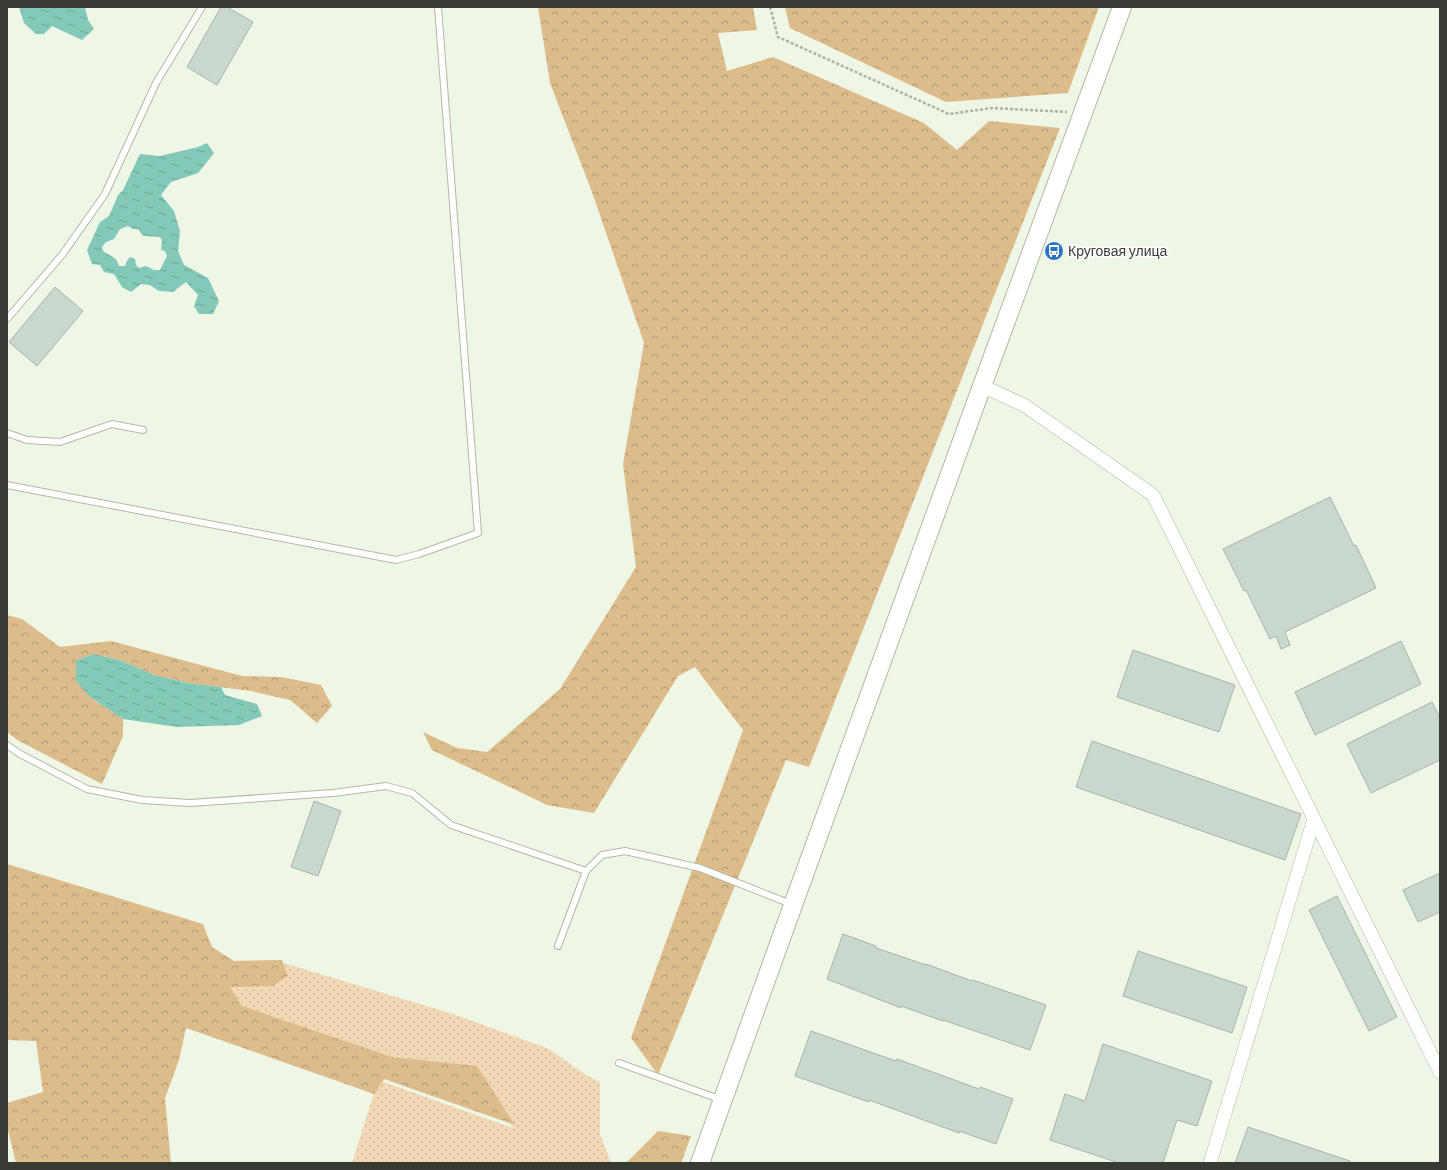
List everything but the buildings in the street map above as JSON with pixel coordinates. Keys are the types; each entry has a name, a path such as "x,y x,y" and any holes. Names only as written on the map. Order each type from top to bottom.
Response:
{"main road":[{"path":"700,1163 982,386 1122,7"}],"street":[{"path":"982,386 1024,405 1153,495 1440,1072"},
{"path":"1210,1163 1314,819"}],"lane":[{"path":"7,319 62,255 105,194 156,83 202,7"},
{"path":"7,485 396,560 419,554 478,533 438,7"},
{"path":"7,433 27,440 60,442 112,424 143,430"},
{"path":"7,745 20,754 87,789 142,800 190,803 333,793 386,786 412,793 451,825 586,871"},
{"path":"558,946 586,871 602,855 625,851 700,868 793,905"},
{"path":"618,1063 723,1101"}],"path":[{"path":"770,7 778,37 949,114 992,108 1084,113"}],"shaded area":[{"path":"277,961 456,1015 549,1049 586,1075 600,1082 600,1134 611,1163 352,1163 378,1080 513,1128 471,1067 386,1056 238,1007 221,988"}],"green space":[{"path":"538,7 753,7 757,30 718,33 727,71 773,57 924,123 957,150 989,121 1060,128 809,767 786,760 658,1075 631,1038 743,730 695,667 678,676 594,813 547,805 432,750 423,732 457,748 487,752 560,689 636,567 623,464 644,343 592,192 550,83"},
{"path":"785,7 1099,7 1068,93 946,102 790,28"},
{"path":"7,615 22,619 60,647 111,641 242,676 281,677 321,685 332,706 317,723 290,700 251,691 188,683 154,675 120,660 94,654 76,660 90,697 123,719 123,736 102,784 17,740 7,732"},
{"path":"7,864 203,924 212,947 234,961 282,960 288,976 272,986 230,987 242,1006 392,1057 477,1066 515,1125 384,1079 374,1094 186,1028 179,1060 165,1098 171,1163 16,1163 7,1126 7,1103 43,1092 36,1041 7,1040"},
{"path":"658,1131 691,1136 681,1163 626,1163"}],"water":[{"path":"19,7 85,7 88,20 94,29 82,40 52,26 44,34 36,34 24,23"},
{"path":"207,143 214,153 198,173 171,182 161,195 174,211 180,231 178,251 184,265 208,278 219,301 213,314 199,314 194,306 198,295 186,282 173,292 159,291 150,285 141,284 131,292 122,287 114,274 104,272 100,265 92,264 87,250 100,222 109,216 118,195 123,190 140,154 160,156 198,147","holes":["128,226 133,229 138,229 143,236 160,237 162,240 161,250 165,251 167,256 160,270 154,270 146,266 139,268 136,265 135,259 131,257 128,259 125,266 119,266 116,259 103,251 102,247 106,242 114,239 120,229"]},
{"path":"94,654 120,660 154,675 188,683 221,687 225,695 257,704 262,716 239,725 177,727 123,719 90,697 76,681 76,660"}],"place":[{"name":"Круговая улица","path":"1054,251"}]}
